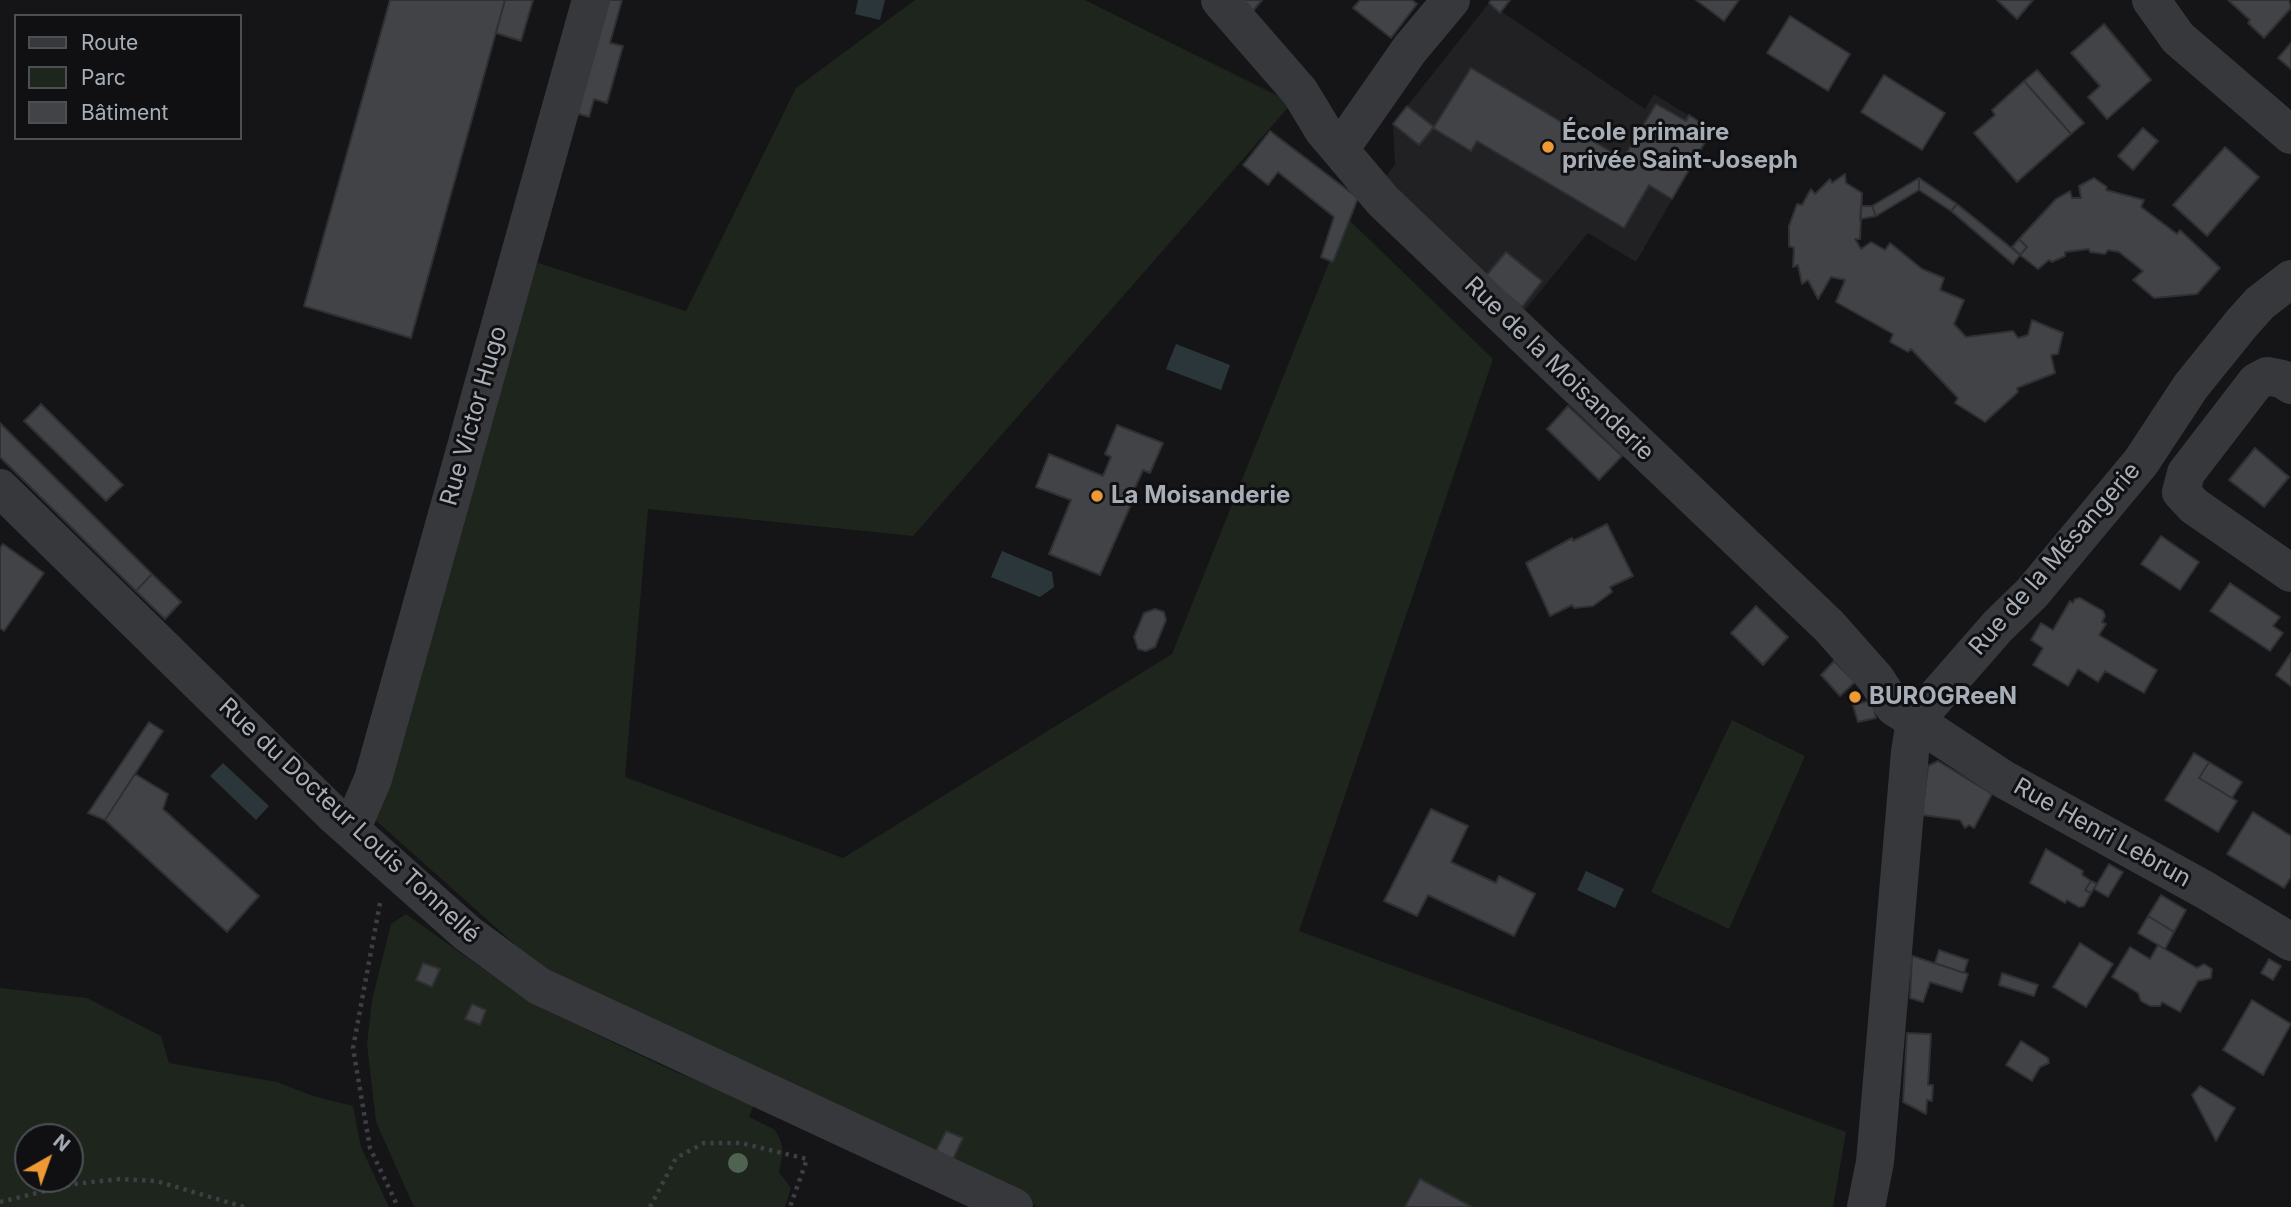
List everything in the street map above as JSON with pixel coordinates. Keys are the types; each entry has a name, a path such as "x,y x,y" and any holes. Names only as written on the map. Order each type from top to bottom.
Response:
{"street":[{"name":"Rue Victor Hugo","path":"351,830 373,779 591,0"},
{"name":"Rue de la Moisanderie","path":"1220,0 1300,92 1323,130 1341,148 1383,201 1829,626 1876,679 1894,707 1915,721"},
{"path":"1341,148 1410,49 1451,0"},
{"path":"2151,0 2178,38 2291,135"},
{"name":"Rue de la Mésangerie","path":"1915,721 1998,626 2032,593 2141,462 2190,386 2242,323 2260,303 2291,279"},
{"path":"2291,385 2282,379 2267,376 2256,382 2186,472 2181,492 2194,506 2291,573"},
{"name":"Rue du Docteur Louis Tonnellé","path":"0,488 351,830 467,933 539,986 1014,1207"},
{"path":"1866,1207 1875,1162 1910,752 1915,721"},
{"name":"Rue Henri Lebrun","path":"1915,721 2005,780 2205,890 2291,942"}],"path":[{"path":"383,897 378,908 353,1048 370,1148 398,1207"},
{"path":"650,1207 676,1158 704,1143 741,1143 807,1159 790,1207"},
{"path":"0,1202 74,1184 120,1179 156,1181 244,1207"}],"shaded area":[{"path":"858,0 885,0 880,20 855,14"},
{"name":"École primaire privée Saint-Joseph","path":"1489,3 1645,109 1654,94 1712,130 1636,262 1588,233 1520,316 1382,182 1395,164 1393,124"},
{"path":"1176,344 1230,365 1221,390 1166,369"},
{"path":"1002,551 1052,572 1054,587 1040,597 991,577"},
{"path":"223,763 269,806 256,820 210,776"},
{"path":"1586,871 1624,889 1615,908 1577,890"}],"green space":[{"path":"915,0 1085,0 1292,103 913,536 648,509 625,777 843,858 1172,654 1347,218 1493,359 1299,931 1846,1132 1833,1207 1038,1207 549,975 372,817 520,257 686,311 796,88"},
{"path":"1732,720 1805,756 1729,929 1651,892"},
{"path":"406,914 531,1003 669,1069 754,1104 749,1117 775,1130 781,1142 783,1152 779,1172 791,1188 785,1207 414,1207 376,1122 367,1044 372,1000 391,924","holes":["423,963 440,969 432,987 416,980"]},
{"path":"0,988 87,998 161,1036 169,1063 277,1082 313,1096 353,1106 361,1147 389,1207 0,1207"}],"building":[{"path":"390,0 505,0 411,338 304,306"},
{"path":"505,0 533,0 521,41 496,33"},
{"path":"601,0 622,0 610,43 623,46 607,103 594,99 589,117 570,111"},
{"path":"1243,0 1262,0 1253,11"},
{"path":"1360,0 1412,0 1417,4 1391,38 1353,8"},
{"path":"1491,0 1510,0 1500,13 1489,3"},
{"path":"1696,0 1739,0 1724,21"},
{"path":"1997,0 2033,0 2017,19"},
{"path":"2228,0 2289,0 2291,8 2264,38 2248,23 2250,20"},
{"path":"1790,16 1850,54 1828,91 1767,53"},
{"path":"2104,24 2151,80 2107,119 2088,97 2100,86 2071,53"},
{"path":"2291,43 2291,69 2278,58"},
{"path":"1471,68 1623,159 1656,104 1686,121 1689,115 1712,130 1672,199 1649,185 1624,228 1477,141 1471,151 1433,128 1419,145 1393,124 1407,106 1434,127"},
{"path":"2037,70 2084,123 2071,134 2024,81"},
{"path":"1884,75 1945,113 1922,150 1861,112"},
{"path":"2024,81 2071,134 2017,182 1974,133 1995,115 1992,110"},
{"path":"2143,128 2158,141 2133,170 2118,156"},
{"path":"1270,131 1358,198 1333,262 1321,257 1334,217 1278,172 1268,185 1243,165"},
{"path":"2225,147 2259,177 2207,236 2173,205"},
{"path":"1845,174 1846,183 1862,193 1860,239 1855,239 1861,249 1871,242 1885,250 1890,243 1922,269 1944,278 1940,290 1964,300 1954,324 1966,337 2013,331 2018,338 2028,335 2032,320 2063,333 2058,354 2051,355 2055,373 2017,388 2018,392 1985,422 1955,403 1958,398 1911,349 1908,352 1890,342 1893,334 1836,302 1845,280 1831,277 1818,299 1808,280 1802,284 1798,265 1793,267 1794,248 1789,246 1789,226 1797,204 1802,205 1811,189 1815,194 1830,179 1832,183"},
{"path":"1919,178 1919,190 1876,216 1872,206"},
{"path":"1919,178 1957,204 1951,211 1919,190"},
{"path":"2094,178 2107,187 2106,190 2144,200 2141,207 2177,234 2180,230 2220,268 2197,294 2154,298 2133,280 2143,271 2119,252 2108,250 2105,254 2090,252 2089,249 2065,252 2065,256 2052,262 2049,260 2038,269 2020,255 2027,247 2019,239 2056,199 2070,191 2072,198 2081,198 2079,186"},
{"path":"1957,204 2020,255 2013,264 1951,211"},
{"path":"1861,206 1872,206 1876,216 1860,219"},
{"path":"2019,239 2027,247 2020,255 2012,247"},
{"path":"1506,252 1542,281 1522,307 1485,277"},
{"path":"41,404 123,485 106,501 24,421"},
{"path":"1568,406 1622,456 1599,480 1547,429"},
{"path":"0,423 152,574 136,591 0,457"},
{"name":"La Moisanderie","path":"1117,425 1163,443 1150,473 1143,470 1134,490 1137,491 1100,575 1049,554 1071,500 1036,487 1049,454 1103,476 1111,457 1105,454"},
{"path":"2255,448 2289,477 2264,507 2229,480"},
{"path":"1607,524 1633,576 1610,587 1612,592 1593,606 1574,608 1572,605 1550,616 1526,563 1572,538 1573,541"},
{"path":"2161,536 2199,562 2180,590 2141,564"},
{"path":"3,544 44,573 4,631 0,628 0,548"},
{"path":"152,574 181,602 165,619 136,591"},
{"path":"2230,583 2280,617 2273,626 2283,633 2270,651 2210,611"},
{"path":"2080,598 2103,611 2105,616 2102,622 2106,624 2099,635 2157,670 2144,693 2105,671 2098,682 2078,669 2068,686 2033,665 2043,648 2031,640 2041,623 2053,630 2070,601 2073,603"},
{"path":"1756,606 1788,637 1763,665 1731,633"},
{"path":"1155,609 1164,612 1166,620 1155,647 1146,651 1138,649 1134,637 1144,613"},
{"path":"2291,653 2291,686 2276,675"},
{"path":"1834,661 1855,682 1840,696 1821,675"},
{"path":"1872,700 1876,718 1858,722 1853,705"},
{"path":"149,722 163,731 105,820 88,813"},
{"path":"2194,753 2209,762 2199,778 2237,801 2218,832 2165,800"},
{"path":"1938,761 1992,794 1974,828 1969,825 1965,828 1960,820 1922,815 1928,766"},
{"path":"2209,762 2242,782 2232,798 2199,778"},
{"path":"135,774 168,794 163,809 259,896 227,932 105,820"},
{"path":"1431,809 1468,826 1451,862 1496,883 1499,876 1535,894 1514,936 1428,895 1417,916 1384,901"},
{"path":"2253,812 2291,836 2291,877 2284,888 2227,854"},
{"path":"2046,849 2083,871 2082,875 2091,881 2085,890 2091,893 2084,906 2079,907 2067,900 2065,903 2030,883"},
{"path":"2109,864 2123,872 2108,897 2094,889"},
{"path":"2091,881 2097,884 2091,893 2085,890"},
{"path":"2161,895 2186,910 2174,932 2148,916"},
{"path":"2148,916 2174,932 2165,949 2138,933"},
{"path":"2080,943 2113,964 2086,1007 2053,987"},
{"path":"2158,945 2197,968 2204,964 2212,969 2211,978 2198,981 2180,1012 2162,1002 2160,1006 2150,1006 2141,1001 2138,993 2112,977 2130,947 2150,959"},
{"path":"1939,950 1968,960 1964,973 1935,963"},
{"path":"1912,956 1968,974 1962,992 1930,982 1923,1002 1910,998"},
{"path":"2269,959 2281,966 2273,980 2261,973"},
{"path":"423,963 440,969 432,987 416,980"},
{"path":"2002,973 2038,985 2034,996 1999,985"},
{"path":"2252,1000 2291,1024 2263,1075 2223,1050"},
{"path":"472,1004 486,1010 480,1025 465,1019"},
{"path":"1907,1033 1931,1034 1928,1085 1933,1085 1932,1101 1927,1100 1926,1114 1903,1102"},
{"path":"2021,1041 2048,1058 2049,1063 2040,1067 2032,1081 2006,1065"},
{"path":"2200,1086 2235,1108 2216,1141 2192,1095"},
{"path":"946,1131 963,1138 953,1159 936,1151"},
{"path":"1420,1179 1472,1207 1405,1207"}],"place":[{"name":"École primaire privée Saint-Joseph","path":"1548,147"},
{"name":"La Moisanderie","path":"1097,496"},
{"name":"BUROGReeN","path":"1855,697"}]}
